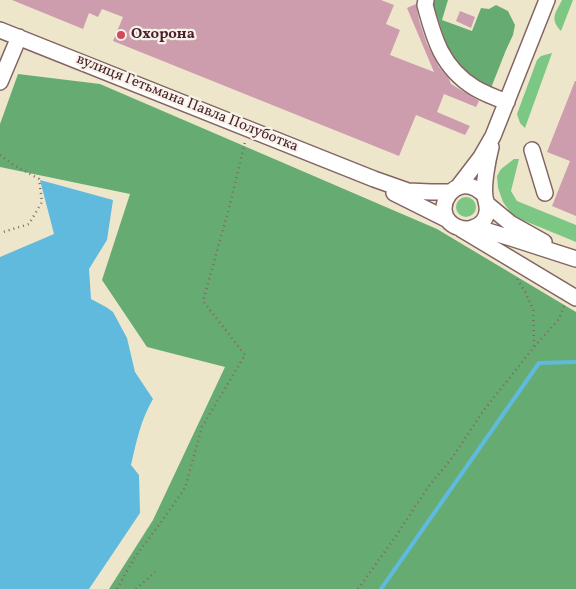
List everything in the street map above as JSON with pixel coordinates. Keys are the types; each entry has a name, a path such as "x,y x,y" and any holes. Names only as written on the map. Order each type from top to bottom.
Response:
{"street":[{"path":"426,0 424,5 440,51 457,75 476,89 507,102"},
{"path":"547,0 493,136 481,157 446,198 444,205 448,220 454,226 514,239 576,259"},
{"name":"вулиця Гетьмана Павла Полуботка","path":"0,30 408,191 431,192 454,189"},
{"path":"0,82 19,38"},
{"path":"468,228 480,224 485,219 487,212 488,156 493,136"},
{"path":"532,150 545,193"},
{"name":"вулиця Гетьмана Павла Полуботка","path":"374,179 393,192 448,220"},
{"path":"454,189 465,186 475,188 510,223 576,259"},
{"path":"468,228 572,296"}],"path":[{"path":"117,589 135,557 185,488 202,427 245,354 203,301 245,142"},
{"path":"0,155 39,179 42,202 29,224 0,234"},
{"path":"517,279 533,309 534,347"},
{"path":"358,589 484,410 559,319 572,296"},
{"path":"136,589 155,572"}],"green space":[{"path":"432,0 448,0 442,20 472,31 481,8 489,9 496,5 508,11 515,25 513,35 491,88 476,82 456,65 447,47"},
{"path":"562,0 573,0 561,31 554,19"},
{"path":"552,53 525,128 520,123 517,114 537,60 541,56"},
{"path":"18,74 100,84 437,229 576,312 576,589 109,589 153,520 225,367 147,347 102,280 130,194 0,167 0,124"},
{"path":"514,159 519,159 511,191 517,201 576,225 576,242 520,219 511,213 503,202 498,188 497,176 501,169"},
{"path":"466,197 473,200 476,207 473,214 466,217 459,214 456,207 459,200"}],"water":[{"path":"40,180 113,200 107,240 89,269 91,299 113,312 127,338 135,372 153,399 142,423 131,465 139,475 140,513 89,589 0,589 0,257 54,234"}],"building":[{"path":"12,0 381,0 394,5 386,24 400,30 390,55 434,72 407,8 416,4 427,44 439,67 451,84 479,101 476,107 444,94 437,112 470,126 465,135 416,115 399,156 113,41 123,17 102,9 98,17 89,13 83,29"},
{"path":"460,11 475,17 471,28 456,21"},
{"path":"575,81 576,216 552,206 570,161 547,152"}],"waterway":[{"path":"381,589 539,363 576,362"}],"place":[{"name":"Охорона","path":"121,35"}]}
